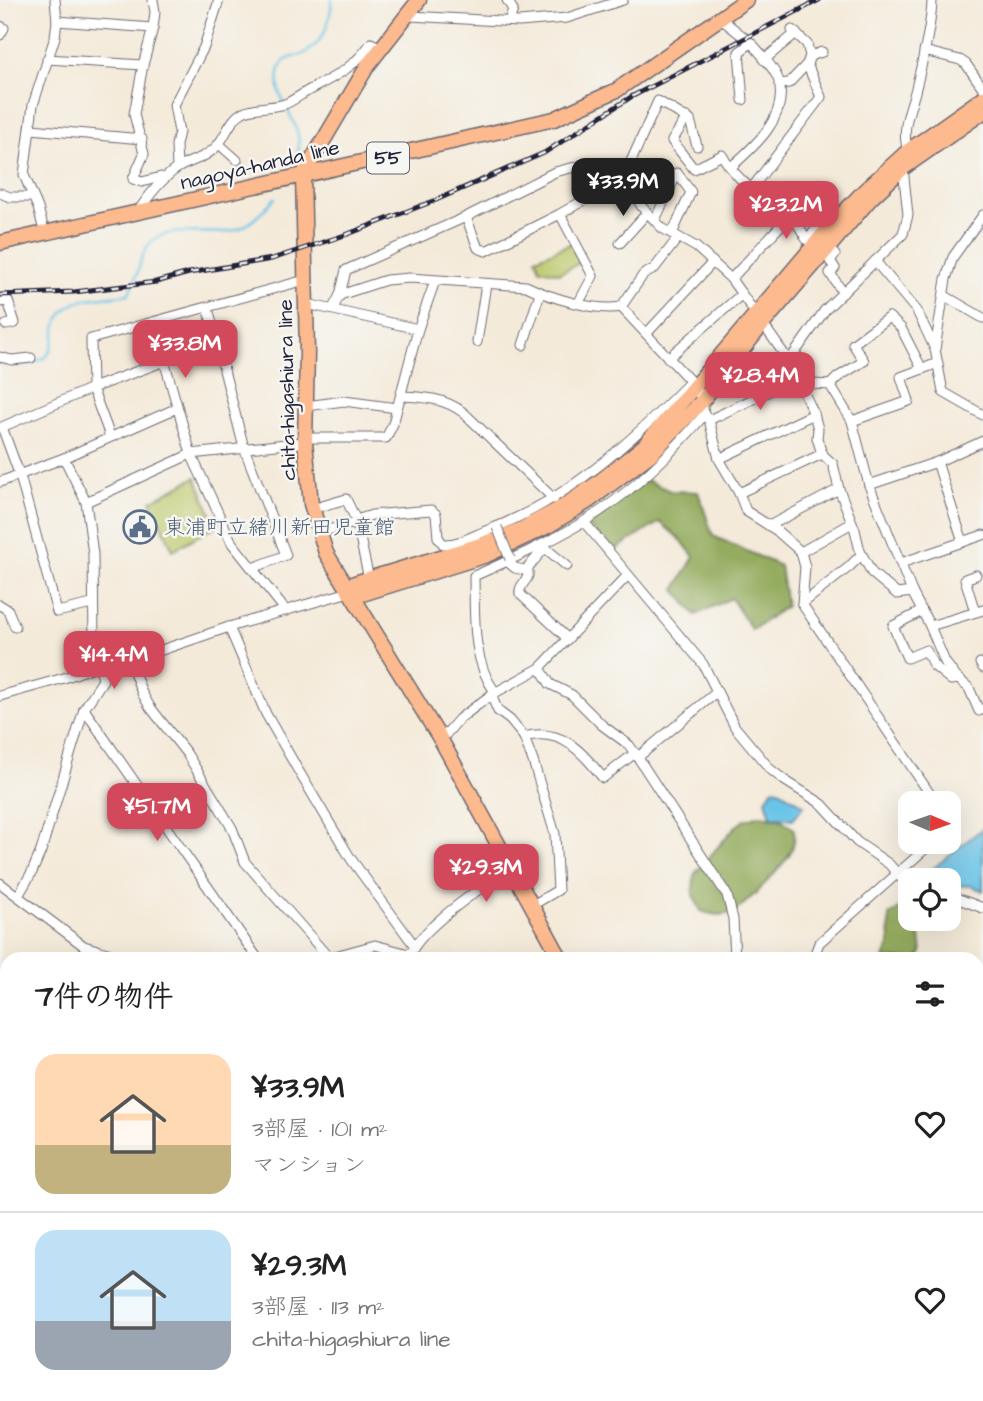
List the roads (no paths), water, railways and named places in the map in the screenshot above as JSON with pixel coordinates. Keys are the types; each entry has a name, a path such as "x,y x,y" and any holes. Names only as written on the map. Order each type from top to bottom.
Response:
{"main road":[{"path":"303,175 380,47 419,0"},
{"name":"nagoya-handa line","path":"0,243 376,161 554,119 617,90 746,0"},
{"path":"983,98 908,151 831,226 759,320 705,412 590,500 548,526 487,555 359,595 349,592 355,583 484,544 522,528 561,508 599,482 644,446 693,384 759,320 871,198 903,169 983,112"},
{"name":"chita-higashiura line","path":"303,175 307,304 305,440 312,509 319,532 326,553 441,740 557,952"}],"street":[{"path":"46,233 24,175 33,105 55,37 55,0"},
{"path":"153,0 153,29 134,114 144,154 133,179 142,182 161,177 163,180"},
{"path":"177,168 175,155 179,132 174,105 204,47 219,0"},
{"path":"507,0 513,10 509,22"},
{"path":"407,14 509,22 567,18 608,2 622,0"},
{"path":"908,151 904,139 906,118 924,51 932,0"},
{"path":"721,18 751,43 775,73 779,84 778,112 754,147 731,167"},
{"path":"57,20 153,29"},
{"path":"0,26 4,28 0,35"},
{"path":"752,188 821,97 809,60 809,47 794,31 764,60"},
{"path":"136,214 163,180 177,168 201,159 219,144 243,112 282,105 294,100 339,75 359,58 371,43 380,47"},
{"path":"743,100 739,52 751,43"},
{"path":"924,51 960,60 983,88"},
{"path":"779,84 789,83 809,60 822,52"},
{"path":"47,59 143,65"},
{"path":"466,217 478,247 486,251 604,190 624,177 657,101 690,120 696,146"},
{"path":"687,117 672,141 694,169 722,155 727,165 744,183 769,201 777,202 791,214 807,240 824,220 831,226"},
{"path":"31,129 142,139"},
{"path":"219,144 237,160"},
{"path":"333,308 340,295 346,270 466,217 555,172 583,165 604,190"},
{"path":"789,361 825,310 903,234 907,223 906,176 903,169"},
{"path":"340,295 386,280 410,278 526,286 540,293 607,309 621,307 643,275 654,269 675,236 691,192 677,173 654,220"},
{"path":"624,177 654,220 695,247 731,279 789,361 814,414 822,454 833,464 861,553 872,573 897,594 912,592"},
{"path":"731,279 819,184"},
{"path":"0,193 10,197 32,197"},
{"path":"620,243 647,213"},
{"path":"560,214 593,276 579,302"},
{"path":"935,349 946,279 953,257 983,215"},
{"path":"827,247 835,255 830,261 835,268 830,273 843,293"},
{"path":"874,261 917,311 935,349 943,392 983,415"},
{"path":"647,333 713,262"},
{"path":"110,436 92,388 91,339 305,280"},
{"path":"86,502 191,454 305,440 386,438 435,281"},
{"path":"477,342 486,284"},
{"path":"523,345 540,293"},
{"path":"668,358 742,294"},
{"path":"945,296 983,318"},
{"path":"0,302 8,301 15,323 6,325"},
{"path":"307,304 418,329"},
{"path":"621,307 693,384 705,412 719,459 746,511 794,544 801,552 805,567 802,604 928,791"},
{"path":"208,308 244,448 286,555 253,568"},
{"path":"531,906 558,890 556,845 547,807 524,737 510,720 498,711 482,665 475,638 474,576 543,546 584,522 640,480 690,432 705,412 796,374 804,373 813,384 830,385 864,361 853,344 889,317 901,328 922,369"},
{"path":"153,322 191,454 232,543 286,611"},
{"path":"0,357 12,360 30,358"},
{"path":"92,604 57,612 20,476 1,427 165,360"},
{"path":"852,421 909,401 901,377 938,362"},
{"path":"319,532 372,515 431,510 436,514 440,541 448,544 497,527 554,499 589,475 693,384"},
{"path":"830,385 852,421 869,485 912,592 945,662 969,688 979,711 983,709"},
{"path":"401,396 452,403 554,499"},
{"path":"306,406 344,401 397,408"},
{"path":"0,482 64,458 177,408"},
{"path":"719,459 814,414"},
{"path":"869,485 937,462 983,441"},
{"path":"739,493 822,454"},
{"path":"18,896 41,850 84,709 103,680 94,643 93,554 86,502 64,458"},
{"path":"937,462 963,542"},
{"path":"769,526 839,489"},
{"path":"312,509 346,499 356,522 369,579"},
{"path":"584,522 704,664 735,727 770,769 822,804 857,842 889,863 897,874"},
{"path":"801,552 852,523"},
{"path":"497,527 508,560 516,568 526,570 529,575 519,591 520,594 568,639"},
{"path":"901,562 983,535"},
{"path":"543,546 567,566"},
{"path":"526,570 543,546"},
{"path":"802,604 849,568 861,553"},
{"path":"441,740 459,719 493,694 540,668 628,575"},
{"path":"930,626 979,611 965,579 976,575"},
{"path":"0,696 349,592"},
{"path":"0,605 9,610 15,627"},
{"path":"922,611 893,626 907,658 926,650 933,665 951,680 959,679"},
{"path":"229,626 265,715 410,952"},
{"path":"129,659 142,693 187,754 232,828 245,862 322,952"},
{"path":"540,668 550,684 572,695 602,725 629,745 636,755 727,895 733,919 735,952"},
{"path":"524,737 541,735 574,746 581,750 603,778 717,692"},
{"path":"84,709 253,952"},
{"path":"816,952 819,943 920,854"},
{"path":"412,952 425,932 510,867"},
{"path":"0,883 83,946 103,952"},
{"path":"961,900 983,908"},
{"path":"363,952 375,945 406,952"}],"water":[{"path":"776,788 804,805 793,819 771,816 766,800 772,789"},
{"path":"983,828 983,891 972,886 961,886 961,868 934,868 951,854 961,854 961,846"}],"waterway":[{"path":"298,163 298,135 281,96 280,68 284,61 307,52 319,41 328,22 332,0"},
{"path":"0,362 17,365 39,361 47,356 51,349 58,323 69,307 90,299 128,294 144,252 153,240 170,233 238,229 253,220 275,198"}],"railway":[{"path":"0,295 74,292 156,282 189,273 272,259 348,234 436,200 544,153 631,97 819,0"}],"place":[{"name":"東浦町立緒川新田児童館","path":"140,527"}]}
